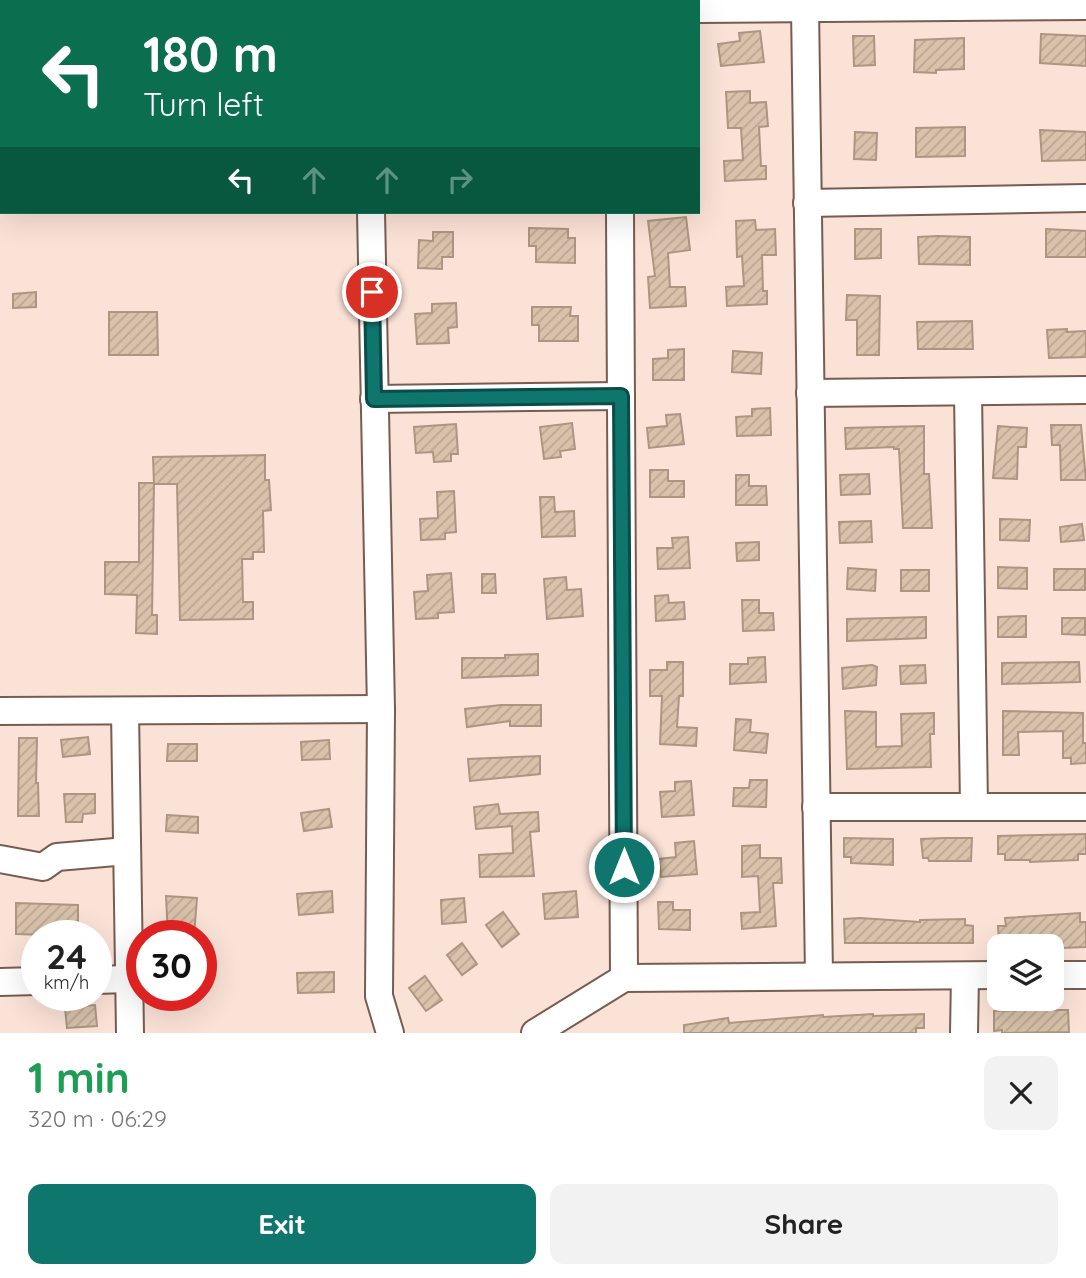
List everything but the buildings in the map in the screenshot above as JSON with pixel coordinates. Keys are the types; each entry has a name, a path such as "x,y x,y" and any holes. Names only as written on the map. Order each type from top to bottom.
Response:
{"street":[{"path":"700,9 1086,6"},
{"path":"804,8 819,976"},
{"path":"807,203 1086,198"},
{"path":"371,214 381,709 379,996 390,1033"},
{"path":"620,214 624,978"},
{"path":"810,393 1086,390"},
{"path":"968,393 974,807"},
{"path":"374,399 621,396"},
{"path":"0,711 381,709"},
{"path":"125,711 128,920"},
{"path":"816,807 1086,807"},
{"path":"0,859 43,867 57,857 127,851"},
{"path":"536,1033 624,978 987,975"},
{"path":"1064,975 1086,975"},
{"path":"964,1033 965,976"},
{"path":"0,982 21,981"},
{"path":"129,1011 130,1033"}],"route":[{"path":"372,292 374,399 621,396 624,867"}]}
